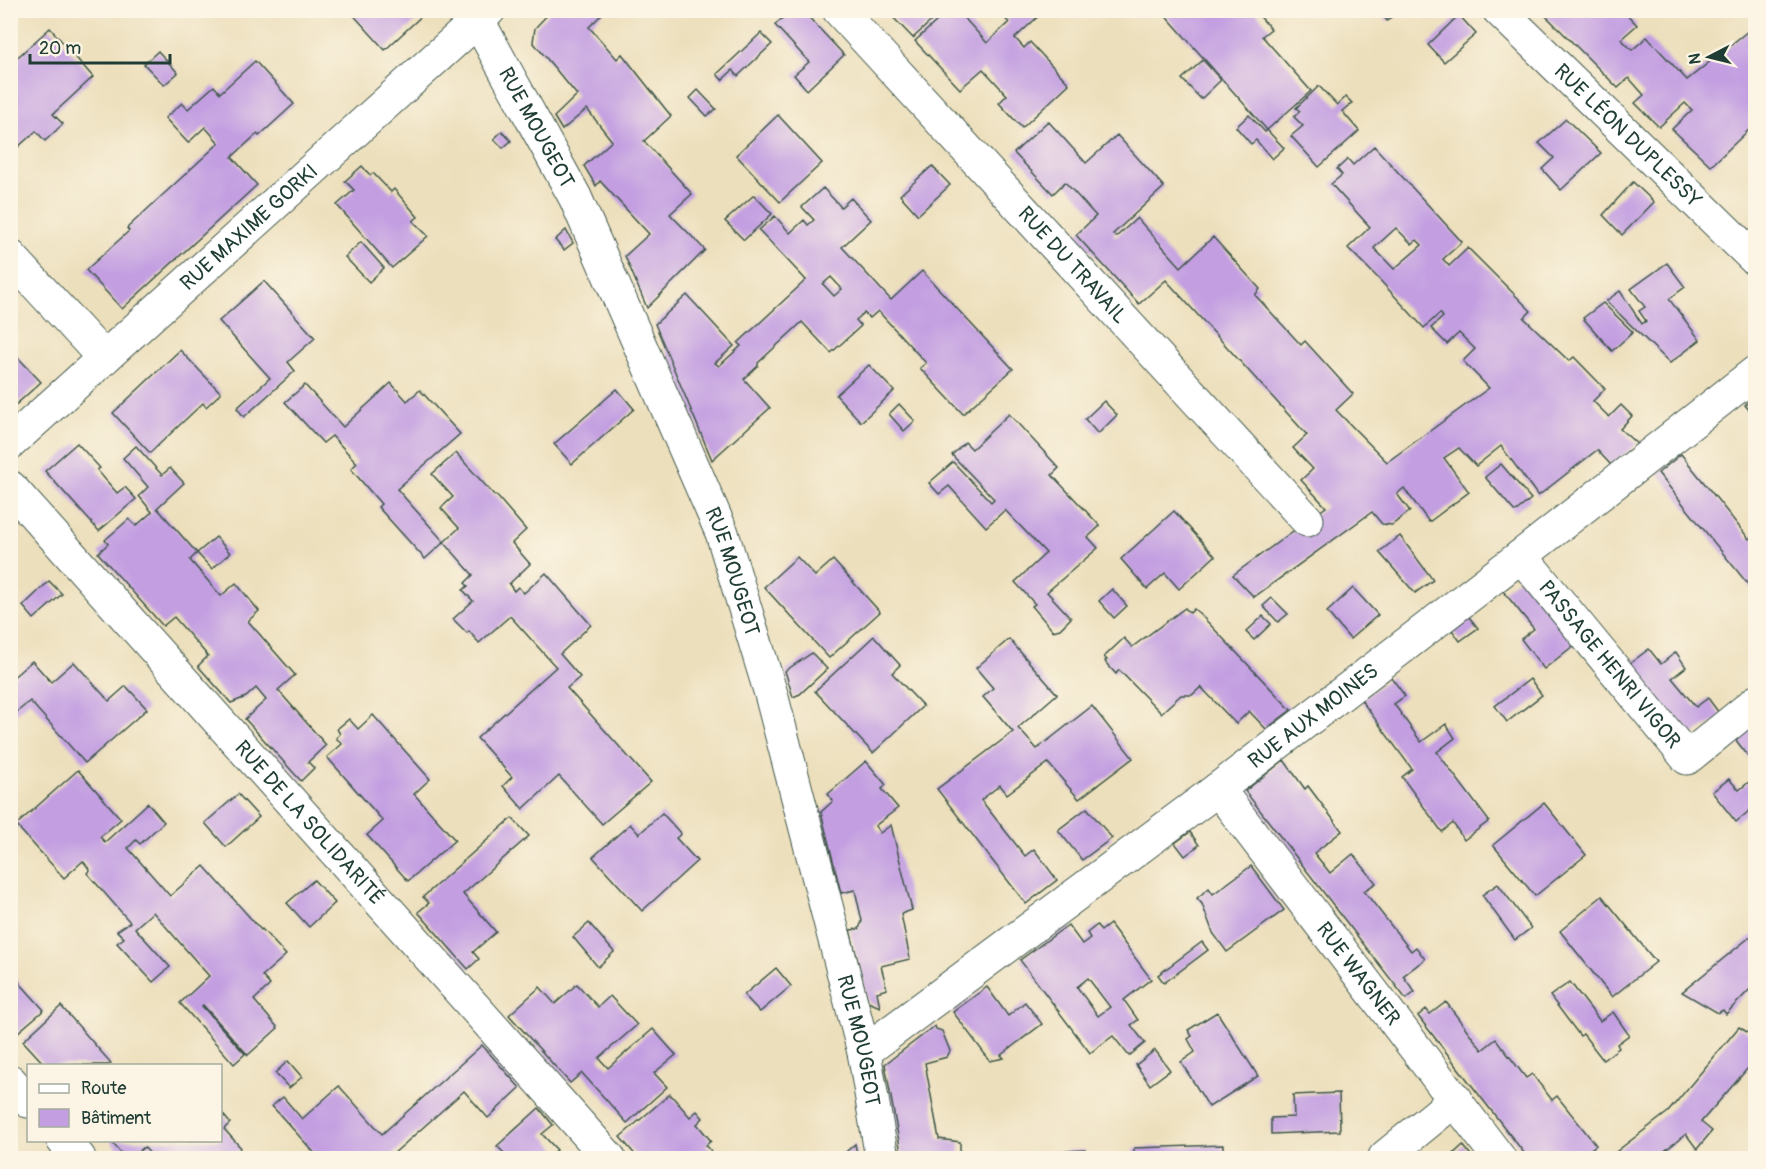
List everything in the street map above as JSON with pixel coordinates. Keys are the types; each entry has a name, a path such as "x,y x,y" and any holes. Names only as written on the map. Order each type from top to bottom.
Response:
{"street":[{"name":"RUE DU TRAVAIL","path":"839,10 1307,520"},
{"name":"RUE LÉON DUPLESSY","path":"1499,10 1755,260"},
{"name":"RUE MAXIME GORKI","path":"10,442 480,14"},
{"name":"RUE MOUGEOT","path":"480,14 575,197 722,533 771,694 864,1052 882,1158"},
{"path":"10,256 104,358"},
{"name":"RUE AUX MOINES","path":"864,1052 1218,789 1521,556 1755,372"},
{"name":"RUE DE LA SOLIDARITÉ","path":"10,487 609,1158"},
{"name":"PASSAGE HENRI VIGOR","path":"1521,556 1687,758 1755,702"},
{"name":"RUE WAGNER","path":"1218,789 1499,1158"},
{"path":"10,1081 27,1100"},
{"path":"1385,1158 1455,1099"},
{"path":"65,1142 79,1158"}],"building":[{"path":"349,10 428,10 385,50"},
{"path":"552,10 606,10 589,27 617,59 622,54 671,116 644,141 692,194 670,214 705,250 647,308 625,256 649,234 600,181 596,186 584,166 612,141 587,109 562,130 554,117 577,95 533,42 535,28"},
{"path":"791,10 802,10 844,55 807,90 794,75 809,62 775,25"},
{"path":"886,10 943,10 913,38"},
{"path":"949,10 957,10 987,43 1009,22 1006,20 1016,10 1045,10 1015,38 1024,48 1030,42 1069,84 1022,128 999,103 1007,95 983,69 960,89 915,41"},
{"path":"1161,10 1258,10 1256,12 1271,29 1262,36 1311,91 1267,130"},
{"path":"1378,10 1399,10 1387,21"},
{"path":"1540,10 1623,10 1637,25 1621,39 1632,50 1647,37 1687,80 1748,31 1755,39 1755,124 1711,166 1672,129 1692,110 1685,103 1659,127 1635,103 1644,95 1629,78 1618,88"},
{"path":"1459,15 1476,34 1444,62 1428,45"},
{"path":"50,28 93,77 53,114 63,124 45,141 36,131 10,154 10,64"},
{"path":"761,33 772,44 738,76 733,70 722,80 717,74"},
{"path":"158,51 178,73 164,85 144,64"},
{"path":"1203,60 1221,80 1201,99 1182,79"},
{"path":"255,61 294,104 232,157 257,185 122,309 86,270 129,231 127,228 219,143 205,127 188,143 165,118 182,103 188,109 214,86 220,93"},
{"path":"1319,86 1337,105 1346,97 1352,103 1342,111 1359,131 1319,167 1291,136 1303,126 1294,117 1300,111 1296,108"},
{"path":"698,90 716,109 707,116 690,98"},
{"path":"778,115 822,163 780,202 736,155"},
{"path":"1249,115 1284,148 1272,159 1256,140 1251,144 1236,127"},
{"path":"1566,119 1601,153 1561,190 1542,169 1554,158 1539,143"},
{"path":"1048,121 1086,163 1117,135 1164,187 1113,234 1116,237 1137,218 1181,267 1213,237 1260,289 1255,295 1301,345 1305,341 1353,394 1336,410 1387,462 1489,388 1463,361 1475,349 1459,333 1447,344 1431,328 1443,317 1440,313 1424,328 1348,248 1370,227 1331,184 1342,175 1337,169 1348,159 1353,165 1374,146 1462,242 1443,259 1449,266 1468,248 1531,311 1524,318 1569,361 1574,357 1605,389 1593,401 1609,417 1621,405 1632,416 1620,429 1637,444 1611,465 1597,450 1538,496 1501,446 1476,466 1459,448 1444,458 1469,492 1429,522 1404,488 1397,494 1410,511 1392,525 1382,524 1372,512 1254,597 1233,575 1326,507 1301,480 1313,469 1293,448 1307,435 1166,280 1139,304 1076,235 1096,216 1065,182 1053,194 1014,153","holes":["1396,228 1412,244 1417,240 1422,245 1394,269 1374,248"]},
{"path":"502,131 511,141 503,148 494,139"},
{"path":"362,166 370,175 373,173 391,192 394,189 418,217 413,221 428,236 392,268 337,205 354,190 345,181"},
{"path":"932,166 950,185 918,215 900,195"},
{"path":"1633,182 1654,202 1622,235 1603,215"},
{"path":"823,188 841,207 851,198 871,220 842,247 891,300 922,271 1013,369 963,414 920,368 926,363 878,311 870,318 864,313 856,320 861,326 831,353 802,322 744,379 770,408 712,460 655,324 687,295 734,346 715,363 719,366 741,346 738,343 806,280 759,230 775,216 790,233 804,220 808,225 814,220 802,207","holes":["831,277 842,289 834,296 823,284"]},
{"path":"754,195 772,214 744,240 725,221"},
{"path":"566,230 573,243 564,250 555,240"},
{"path":"361,242 384,268 369,282 345,257"},
{"path":"1667,263 1685,287 1669,299 1700,340 1670,363 1606,301 1620,291 1642,324 1646,321 1639,311 1645,307 1631,289"},
{"path":"264,281 315,338 288,362 295,371 244,417 237,408 270,378 219,321"},
{"path":"1603,303 1633,332 1612,351 1583,318"},
{"path":"10,349 41,382 10,410"},
{"path":"180,350 221,393 206,407 203,403 150,453 113,413"},
{"path":"869,365 894,391 861,422 836,395"},
{"path":"391,383 407,401 420,390 460,434 397,489 444,542 425,559 378,507 381,504 351,469 357,463 332,436 323,443 285,402 305,385 343,427"},
{"path":"617,389 634,409 572,464 554,444"},
{"path":"1755,396 1755,417 1745,405"},
{"path":"1104,401 1117,415 1098,434 1085,419"},
{"path":"899,404 915,421 904,431 889,414"},
{"path":"1009,414 1059,468 1052,475 1100,526 1088,537 1098,548 1047,592 1071,618 1060,629 1053,631 1032,606 1035,604 1015,582 1046,553 1005,510 986,527 949,486 939,494 929,483 953,462 991,502 994,499 952,455 965,442 972,449"},
{"path":"77,443 100,468 97,470 117,493 125,487 136,499 99,531 45,471"},
{"path":"136,446 162,475 170,468 184,483 157,508 197,553 190,560 221,596 236,583 259,611 248,621 295,675 278,690 326,745 308,762 314,768 301,781 245,719 266,700 256,688 246,697 231,703 198,666 208,656 174,617 163,626 98,553 108,544 105,540 129,519 136,526 152,512 139,496 148,487 123,458"},
{"path":"456,453 526,530 512,543 530,564 509,584 514,591 518,587 524,593 546,573 591,625 560,654 580,677 567,688 651,782 602,824 559,776 523,809 503,786 512,777 477,738 556,667 510,616 479,643 469,631 467,633 453,619 473,601 463,590 468,586 465,583 473,575 444,542 459,528 441,508 453,497 432,474"},
{"path":"1681,454 1749,539 1755,534 1755,593 1658,473"},
{"path":"1501,464 1531,499 1515,512 1485,477"},
{"path":"1174,511 1215,556 1179,589 1165,573 1147,589 1121,559"},
{"path":"1400,536 1433,580 1415,593 1379,552"},
{"path":"216,537 230,553 212,569 197,553"},
{"path":"797,557 815,576 833,560 880,612 829,658 764,587"},
{"path":"1518,579 1525,579 1578,642 1544,669 1521,639 1534,629 1503,591"},
{"path":"49,581 62,594 34,619 23,606"},
{"path":"1353,588 1378,615 1350,639 1327,612"},
{"path":"1112,589 1127,606 1114,618 1099,601"},
{"path":"1272,598 1288,614 1278,622 1263,606"},
{"path":"1185,608 1190,613 1194,609 1199,613 1291,710 1266,729 1249,711 1236,724 1201,687 1192,695 1181,695 1161,713 1119,670 1116,674 1106,663 1107,660 1104,657 1124,638 1132,647"},
{"path":"1263,616 1271,624 1254,640 1246,632"},
{"path":"1469,617 1478,628 1460,641 1452,630"},
{"path":"874,636 900,665 892,673 923,706 873,753 815,691"},
{"path":"1009,639 1057,694 1018,728 1037,749 1092,706 1133,758 1079,799 1048,763 1007,794 1000,785 981,800 1025,856 1034,849 1057,880 1026,904 937,789 1013,732 983,697 993,688 976,668"},
{"path":"1649,649 1661,664 1676,652 1686,667 1672,678 1696,707 1708,698 1722,717 1692,735 1687,734 1625,667"},
{"path":"812,653 827,669 800,694 793,697 785,671"},
{"path":"32,661 51,682 74,662 109,701 126,686 147,709 85,763 30,701 10,718 10,680"},
{"path":"1391,677 1405,696 1394,704 1421,742 1446,724 1455,738 1437,752 1489,821 1464,840 1453,823 1442,832 1402,777 1412,769 1361,700"},
{"path":"1530,679 1542,695 1507,722 1495,706"},
{"path":"373,715 430,779 414,794 455,840 408,881 367,835 383,821 327,757 342,744 336,738 340,734 337,729 349,719 358,729"},
{"path":"1755,716 1755,765 1732,735"},
{"path":"1284,760 1305,789 1308,786 1342,831 1314,853 1330,873 1353,854 1376,883 1364,891 1411,951 1416,947 1425,959 1403,976 1415,992 1406,999 1245,791"},
{"path":"866,761 886,785 882,789 898,808 875,826 880,833 891,825 912,910 901,914 910,959 881,966 887,989 877,992 880,1007 868,1002 850,930 859,929 862,921 855,890 841,893 821,812 833,801 828,794"},
{"path":"78,770 121,819 100,837 105,842 148,803 164,822 140,844 136,840 128,848 170,896 204,866 286,955 262,976 270,985 254,1000 278,1028 248,1055 202,1006 245,1054 234,1064 180,1003 209,976 153,912 135,928 170,967 153,982 117,943 124,938 117,931 130,922 87,873 90,870 83,861 64,878 16,825"},
{"path":"1755,777 1755,806 1736,822 1712,792 1729,779 1739,790"},
{"path":"238,794 259,817 226,847 205,823"},
{"path":"1544,803 1586,855 1535,896 1493,845"},
{"path":"1087,808 1112,838 1082,860 1058,830"},
{"path":"662,813 681,834 676,838 697,861 642,911 593,857 630,824 639,834"},
{"path":"512,818 529,836 463,894 496,932 473,952 479,959 468,969 418,912 429,903 423,897"},
{"path":"1190,832 1199,845 1185,856 1175,843"},
{"path":"1251,866 1284,910 1227,952 1213,933 1202,904 1197,898 1209,888 1213,894"},
{"path":"314,880 335,903 309,927 287,903"},
{"path":"1498,884 1531,928 1515,940 1482,895"},
{"path":"1602,896 1656,962 1612,997 1560,931"},
{"path":"589,923 614,952 598,967 573,937"},
{"path":"1110,924 1151,979 1124,1000 1138,1020 1131,1025 1145,1043 1129,1056 1113,1036 1090,1053 1020,960 1068,925 1082,944 1090,938 1087,933 1097,925 1101,931","holes":["1088,978 1110,1007 1098,1016 1077,987"]},
{"path":"1755,933 1755,984 1726,1014 1723,1010 1718,1013 1682,992"},
{"path":"1202,942 1208,950 1164,983 1158,975"},
{"path":"776,968 791,986 760,1012 744,995"},
{"path":"10,972 44,1010 10,1039"},
{"path":"1570,982 1600,1021 1613,1012 1629,1035 1617,1044 1619,1048 1603,1060 1583,1034 1580,1036 1550,996"},
{"path":"577,984 598,1007 610,996 637,1025 599,1058 608,1068 653,1029 676,1055 654,1073 667,1087 627,1123 582,1073 570,1083 509,1015 540,987 555,1004"},
{"path":"987,987 1008,1016 1025,1002 1042,1024 1001,1055 1004,1058 990,1061 953,1012"},
{"path":"1446,1002 1482,1050 1496,1039 1526,1078 1532,1074 1552,1100 1557,1096 1596,1145 1579,1158 1528,1158 1418,1016 1426,1009 1430,1014"},
{"path":"61,1006 111,1063 44,1064 23,1041"},
{"path":"1217,1012 1258,1076 1209,1107 1181,1062 1195,1052 1188,1039 1192,1036 1188,1030"},
{"path":"935,1026 936,1029 942,1031 950,1051 947,1057 925,1063 939,1139 960,1142 960,1156 973,1156 973,1158 902,1158 885,1064"},
{"path":"1739,1027 1755,1037 1755,1060 1701,1122 1712,1131 1697,1149 1686,1134 1661,1154 1664,1158 1608,1158 1668,1112"},
{"path":"482,1045 520,1088 488,1118 464,1091 392,1155 395,1158 319,1158 272,1106 283,1097 302,1119 339,1086 382,1134"},
{"path":"1155,1050 1170,1070 1150,1085 1136,1065"},
{"path":"288,1061 302,1077 289,1088 275,1073"},
{"path":"1339,1093 1340,1131 1271,1134 1271,1118 1294,1117 1293,1095"},
{"path":"670,1094 690,1117 697,1111 703,1118 697,1124 711,1141 706,1145 717,1158 638,1158 620,1137"},
{"path":"539,1108 553,1125 542,1134 557,1150 547,1158 509,1158 497,1146"},
{"path":"222,1113 230,1123 224,1129 241,1148 228,1158 154,1158 144,1147 131,1158 125,1158 112,1142 222,1142"},
{"path":"855,1144 858,1158 839,1158"},
{"path":"1223,1145 1223,1158 1134,1158 1134,1148"},
{"path":"1463,1145 1473,1158 1449,1158"},
{"path":"1085,1150 1085,1158 1067,1158 1066,1151"}]}
